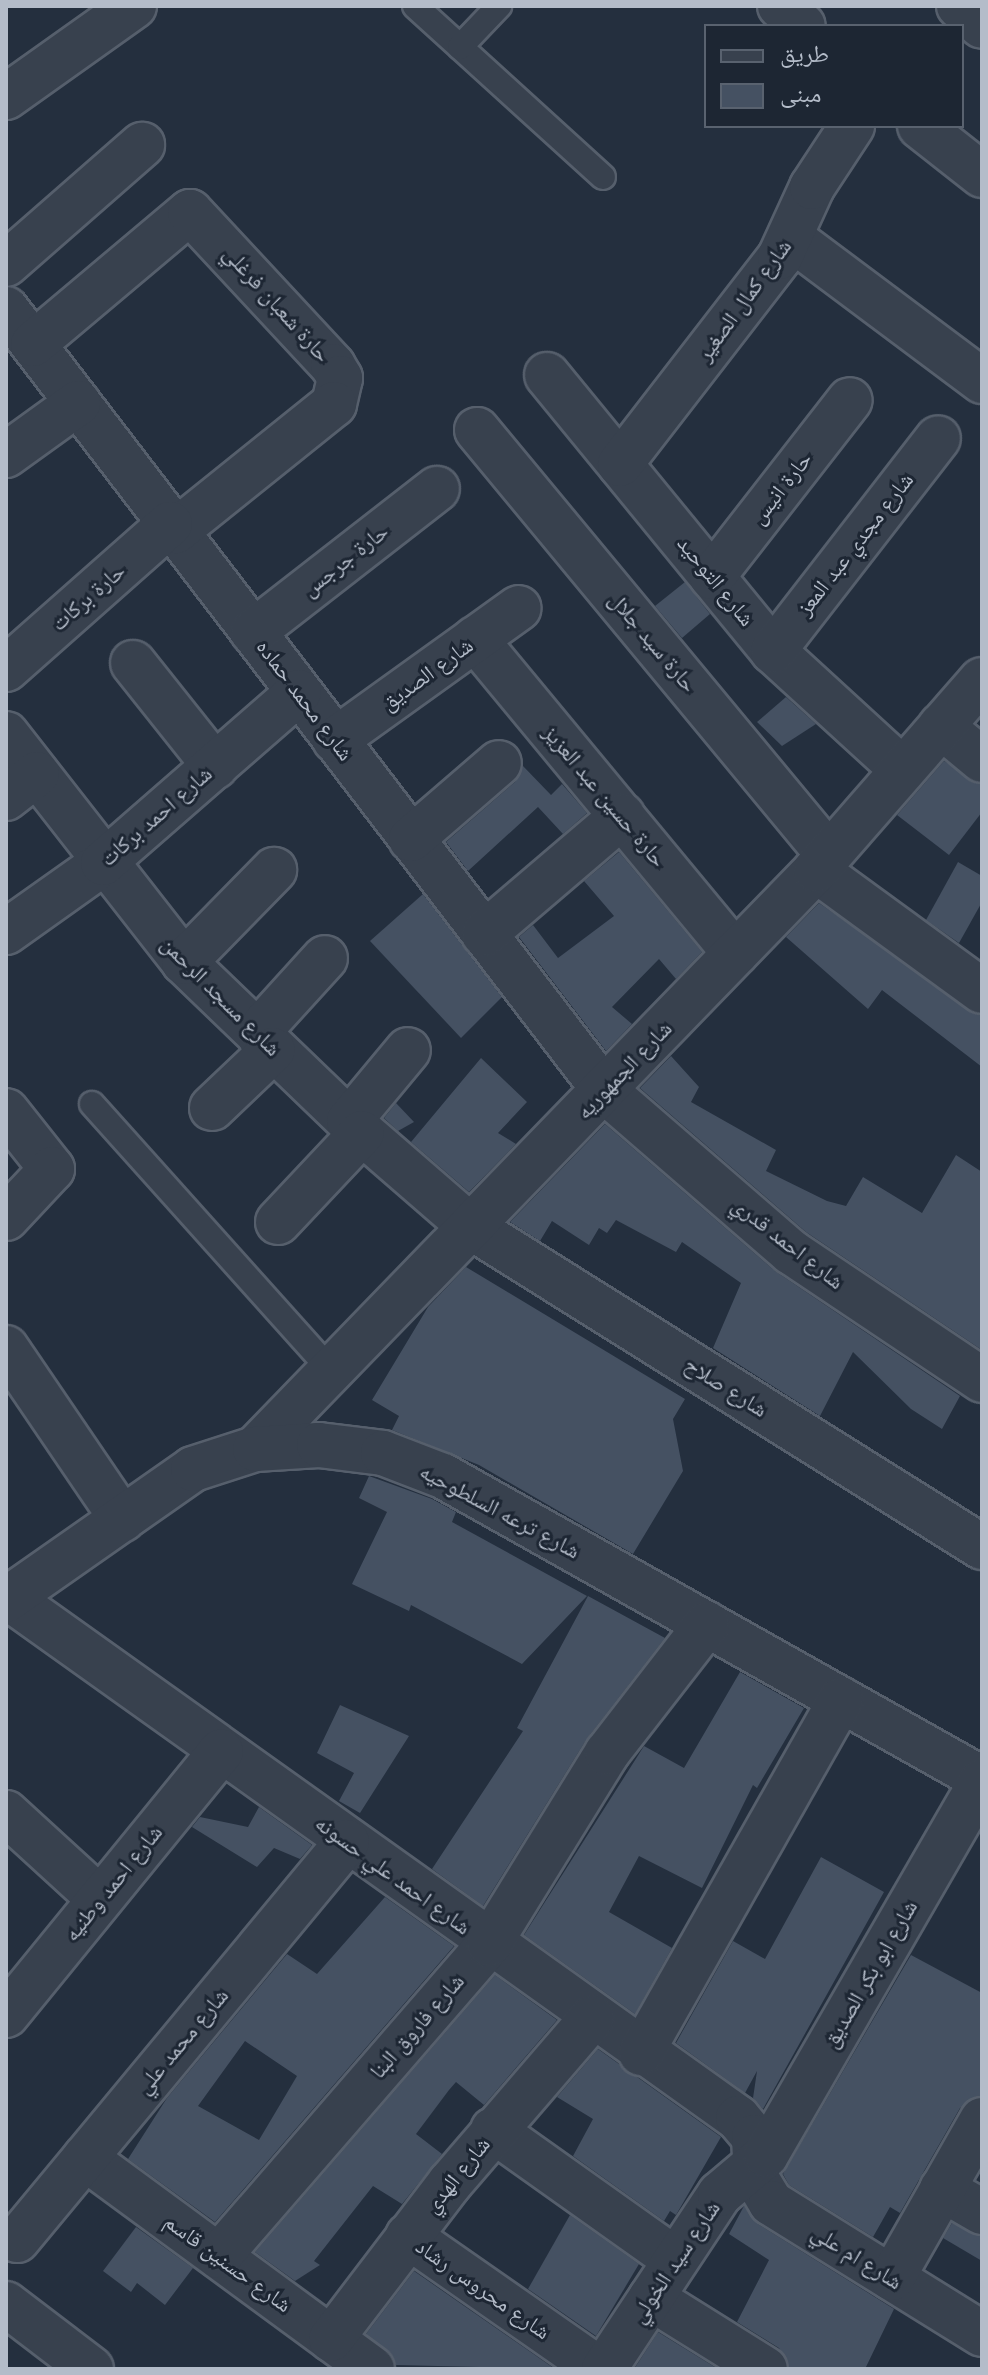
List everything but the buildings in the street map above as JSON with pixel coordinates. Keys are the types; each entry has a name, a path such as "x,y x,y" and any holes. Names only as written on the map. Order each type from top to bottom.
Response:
{"street":[{"path":"780,6 801,24"},
{"path":"959,6 982,26"},
{"path":"6,97 121,9"},
{"name":"شارع كمال الصغير","path":"620,464 791,238 812,187 851,128"},
{"path":"923,128 980,169"},
{"path":"6,264 142,145"},
{"name":"حارة شعبان فرغلي","path":"33,344 181,214 199,216 333,366 340,392 334,404 173,528"},
{"path":"791,238 982,381"},
{"name":"شارع محمد حماده","path":"6,309 605,1091"},
{"name":"شارع التوحيد","path":"547,375 773,651 903,770"},
{"name":"حارة انيس","path":"712,577 850,400"},
{"path":"6,455 78,403"},
{"name":"حارة سيد جلال","path":"477,430 822,862 982,991"},
{"name":"شارع مجدي عبد المعز","path":"773,651 938,438"},
{"name":"حارة جرجس","path":"253,632 437,489"},
{"name":"حارة بركات","path":"6,669 173,528"},
{"name":"شارع الصديق","path":"335,740 519,608"},
{"name":"حارة حسين عبد العزيز","path":"475,639 735,953"},
{"path":"133,663 215,766"},
{"name":"شارع الجمهوريه","path":"255,1449 605,1091 822,862 982,680"},
{"name":"شارع احمد بركات","path":"6,932 103,863 299,692"},
{"path":"941,726 982,760"},
{"name":"شارع مسجد الرحمن","path":"6,734 21,786 103,863 184,962 356,1127 471,1227"},
{"path":"411,839 499,763"},
{"path":"484,934 622,816"},
{"path":"184,962 274,870"},
{"path":"212,1108 267,1044 265,1024 325,958"},
{"path":"278,1222 356,1127 408,1050"},
{"name":"شارع احمد قدري","path":"605,1091 791,1252 982,1380"},
{"path":"6,1111 52,1169 6,1218"},
{"name":"شارع صلاح","path":"471,1227 982,1547"},
{"path":"6,1348 122,1519"},
{"name":"شارع ترعه السلطوحيه","path":"7,1599 193,1469 255,1449 319,1445 370,1452 443,1476 982,1780"},
{"name":"شارع احمد علي حسونه","path":"7,1599 641,2053 748,2126 758,2150 754,2163"},
{"name":"شارع فاروق البنا","path":"219,2256 489,1944 607,1753 707,1624"},
{"path":"641,2053 841,1700"},
{"name":"شارع احمد وطنيه","path":"10,2001 100,1899 221,1751"},
{"name":"شارع ابو بكر الصديق","path":"754,2163 766,2155 982,1780"},
{"path":"6,1813 100,1899"},
{"name":"شارع محمد علي","path":"17,2240 347,1842"},
{"name":"شارع الهدي","path":"331,2339 493,2130 592,2018"},
{"path":"892,2278 982,2120"},
{"path":"493,2130 676,2260"},
{"name":"شارع حسنين قاسم","path":"85,2158 372,2369"},
{"name":"شارع سيد الخولي","path":"601,2369 720,2194 754,2163"},
{"name":"شارع ام علي","path":"754,2163 771,2203 982,2334"},
{"path":"942,2189 982,2212"},
{"name":"شارع محروس رشاد","path":"408,2236 601,2369"},
{"path":"651,2298 765,2369"},
{"path":"6,2304 69,2363"}],"lane":[{"path":"415,6 603,177"},
{"path":"460,47 499,6"},
{"path":"92,1104 331,1370"}]}
